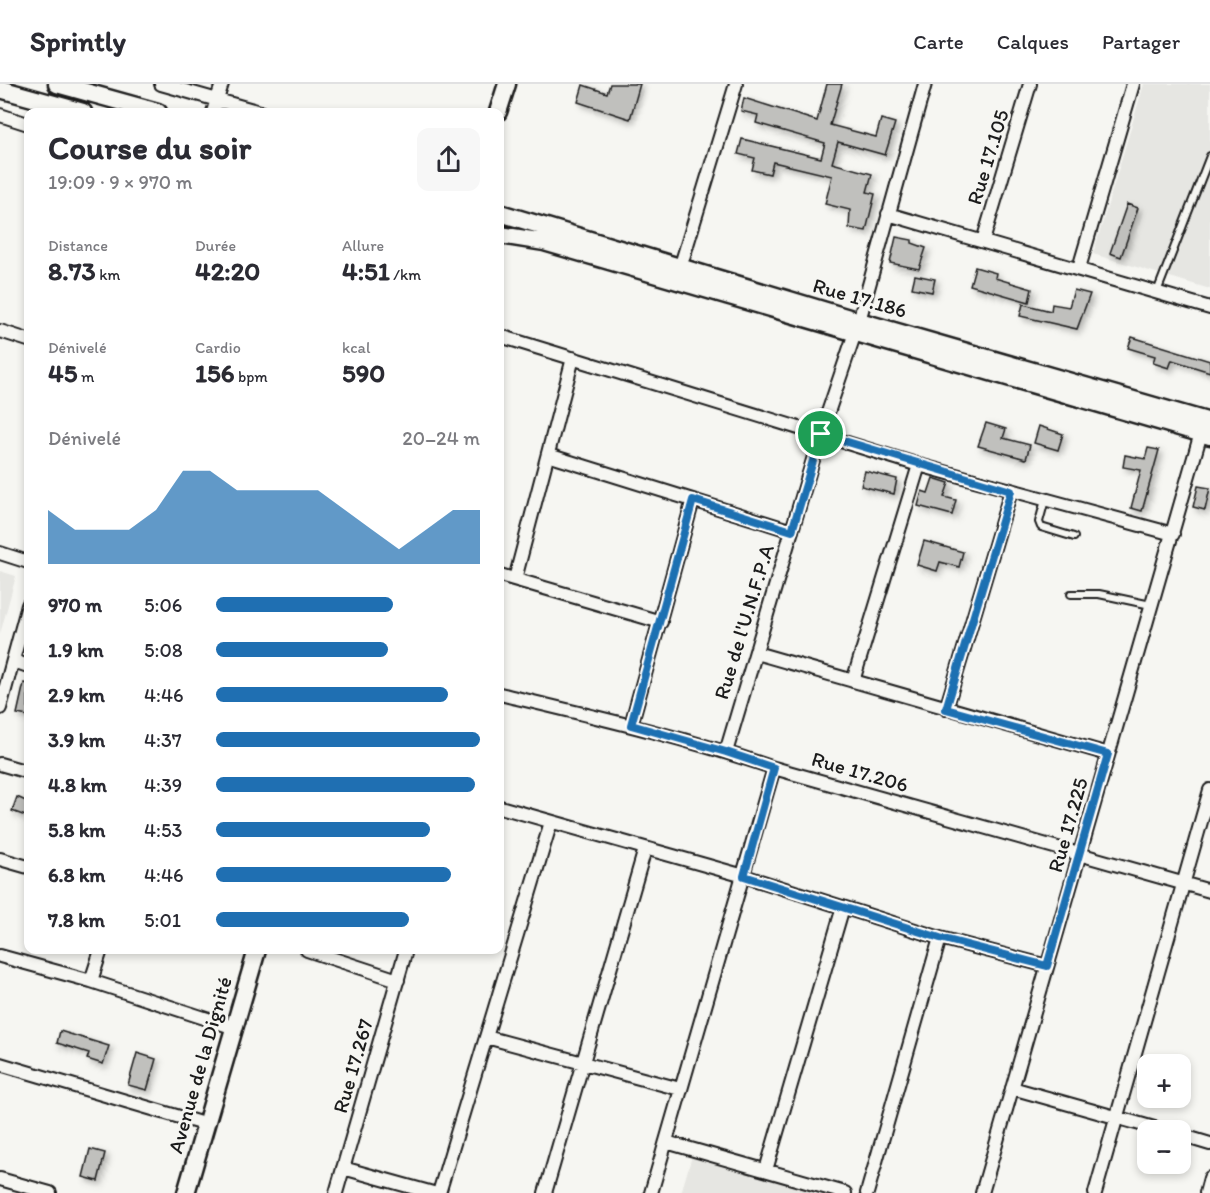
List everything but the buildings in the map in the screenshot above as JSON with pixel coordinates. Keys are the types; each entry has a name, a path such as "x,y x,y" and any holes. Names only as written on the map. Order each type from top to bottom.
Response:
{"main road":[{"path":"57,84 100,90 147,108"},
{"path":"499,108 507,84"},
{"path":"0,88 69,108"},
{"name":"Rue 17.186","path":"504,214 680,268 857,327 1207,430"},
{"path":"504,236 544,242 857,327"},
{"name":"Avenue de la Dignité","path":"186,1193 256,954"}],"street":[{"path":"161,84 247,108"},
{"path":"214,108 222,84"},
{"path":"680,268 736,84"},
{"name":"Rue de l'U.N.F.P.A","path":"726,752 821,434 857,327 925,84"},
{"name":"Rue 17.105","path":"983,241 1030,84"},
{"path":"1079,268 1132,84"},
{"path":"0,116 24,123"},
{"path":"888,214 1210,308"},
{"path":"0,331 24,339"},
{"path":"504,337 919,465 1173,534"},
{"path":"515,579 573,358"},
{"name":"Rue 17.225","path":"982,1193 1108,754 1173,534 1207,430"},
{"path":"548,455 792,531"},
{"path":"853,681 919,465"},
{"path":"946,709 1011,491"},
{"path":"631,725 693,500"},
{"path":"0,553 24,561"},
{"path":"504,575 661,622"},
{"path":"0,708 24,621"},
{"path":"756,653 1108,754"},
{"path":"14,662 24,665"},
{"name":"Rue 17.206","path":"504,695 631,725 774,768 1210,891"},
{"path":"0,764 24,771"},
{"path":"651,1193 774,768"},
{"path":"1095,1193 1210,790"},
{"path":"504,808 744,876 940,938 1047,966"},
{"path":"439,1193 551,822"},
{"path":"545,1193 645,849"},
{"path":"0,859 24,866"},
{"path":"766,1170 843,907"},
{"path":"867,1193 940,938"},
{"path":"91,981 100,954"},
{"path":"319,954 398,980"},
{"name":"Rue 17.267","path":"336,1193 405,954"},
{"path":"0,956 91,981 235,1028"},
{"path":"486,1036 680,1089"},
{"path":"0,1064 207,1125"},
{"path":"1012,1088 1137,1123"},
{"path":"1191,1139 1210,1144"},
{"path":"666,1142 846,1193"},
{"path":"344,1168 433,1193"},
{"path":"1206,1193 1210,1178"},
{"path":"0,1179 50,1193"}],"lane":[{"path":"1157,292 1206,172 1210,156"},
{"path":"1045,500 1039,522 1041,528 1074,537"},
{"path":"1071,594 1099,594 1152,605"}],"shaded area":[{"path":"1144,84 1210,84 1210,289 1093,254"},
{"path":"0,571 16,576 0,634"},
{"path":"692,1156 817,1193 681,1193"}],"route":[{"path":"821,434 1011,491 946,709 1108,754 1047,966 940,938 744,876 774,768 631,725 693,500 792,531 821,434"}]}
